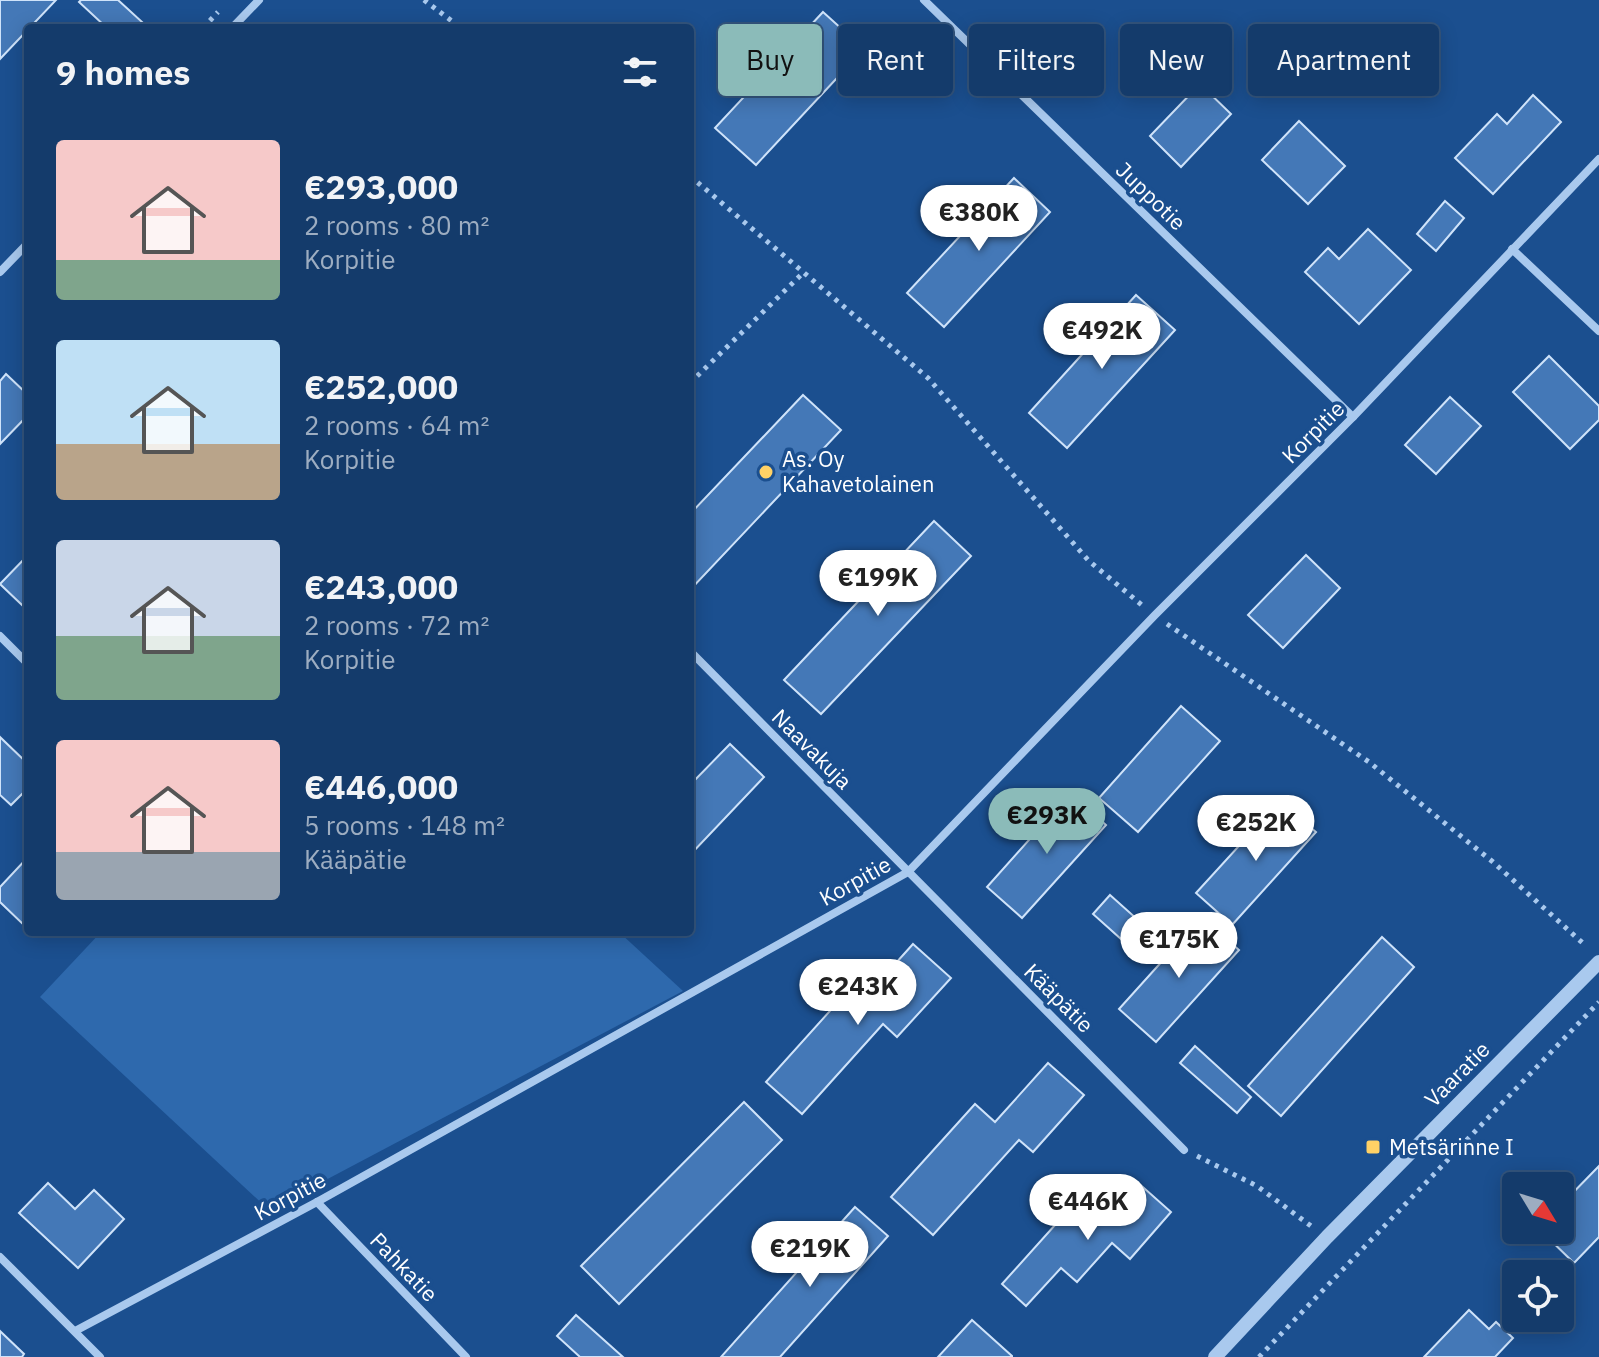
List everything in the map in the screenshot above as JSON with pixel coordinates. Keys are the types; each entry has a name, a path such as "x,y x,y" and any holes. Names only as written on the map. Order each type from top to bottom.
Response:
{"street":[{"path":"236,24 259,0"},
{"name":"Juppotie","path":"924,0 1353,417"},
{"name":"Korpitie","path":"77,1330 317,1202 908,872 1155,615 1353,417 1599,159"},
{"path":"0,272 24,247"},
{"path":"1512,249 1599,331"},
{"path":"0,636 24,660"},
{"name":"Naavakuja","path":"694,655 908,872"},
{"name":"Kääpätie","path":"908,872 1184,1150"},
{"name":"Vaaratie","path":"1215,1357 1327,1237 1599,962"},
{"name":"Pahkatie","path":"317,1202 466,1357"},
{"path":"0,1257 77,1330 100,1357"}],"path":[{"path":"424,0 456,24"},
{"path":"694,179 928,378 1089,561 1155,615 1369,762 1493,862 1587,947"},
{"path":"694,379 804,272"},
{"path":"1259,1357 1599,1002"},
{"path":"1184,1150 1257,1186 1327,1237 1350,1262"}],"shaded area":[{"path":"97,936 623,936 683,991 269,1210 40,997"}],"building":[{"path":"0,0 56,0 33,24 24,24 24,34 0,59"},
{"path":"118,0 142,22 103,24 79,2"},
{"path":"823,12 838,26 838,77 822,94 822,24 812,24"},
{"path":"1533,95 1561,122 1493,194 1455,158 1497,114 1507,124"},
{"path":"745,96 820,96 756,165 715,128"},
{"path":"1188,96 1212,96 1231,114 1181,167 1150,136"},
{"path":"1299,121 1345,166 1308,204 1262,160"},
{"path":"1014,178 1050,212 944,327 907,293"},
{"path":"1445,201 1464,218 1436,251 1417,234"},
{"path":"1368,229 1411,270 1359,324 1305,272 1328,248 1339,259"},
{"path":"1136,295 1175,330 1067,448 1029,413"},
{"path":"1549,356 1599,406 1599,420 1570,449 1513,392"},
{"path":"6,374 24,391 24,419 0,444 0,381"},
{"name":"As. Oy Kahavetolainen","path":"803,395 841,430 694,586 694,510"},
{"path":"1450,397 1481,426 1436,474 1405,445"},
{"path":"934,521 971,556 821,714 784,680"},
{"path":"1306,555 1340,588 1283,648 1248,615"},
{"path":"24,559 22,605 0,584"},
{"path":"1181,706 1220,741 1138,832 1099,798"},
{"path":"0,737 24,760 24,792 11,805 0,795"},
{"path":"730,744 764,777 694,851 694,781"},
{"path":"1071,793 1106,825 1022,918 987,887"},
{"path":"1280,801 1316,832 1232,925 1196,893"},
{"path":"24,861 24,925 0,902 0,887"},
{"path":"1110,895 1138,920 1121,939 1093,914"},
{"path":"1202,917 1239,950 1156,1042 1119,1009"},
{"path":"1382,937 1414,967 1281,1116 1248,1086"},
{"path":"913,944 951,978 897,1037 883,1024 802,1114 766,1082 847,992 860,1003"},
{"path":"1195,1046 1251,1097 1237,1113 1180,1063"},
{"path":"1048,1063 1084,1095 1033,1152 1019,1140 933,1235 891,1197 975,1104 995,1122"},
{"path":"744,1102 782,1140 619,1304 581,1266"},
{"path":"1599,1166 1599,1237 1574,1263 1554,1244 1574,1244 1574,1192"},
{"path":"1136,1181 1171,1212 1130,1259 1112,1243 1077,1282 1061,1268 1026,1306 1002,1284 1073,1205 1096,1225"},
{"path":"48,1183 75,1209 94,1190 124,1219 78,1268 19,1213"},
{"path":"855,1207 888,1236 780,1357 721,1357"},
{"path":"1469,1310 1489,1329 1496,1322 1502,1332 1513,1338 1495,1357 1424,1357"},
{"path":"576,1315 623,1357 580,1357 557,1336"},
{"path":"972,1320 1012,1356 1012,1357 938,1357"},
{"path":"0,1331 24,1354 22,1357 0,1357"}],"place":[{"name":"As. Oy Kahavetolainen","path":"766,472"},
{"name":"Metsärinne I","path":"1373,1147"}]}
